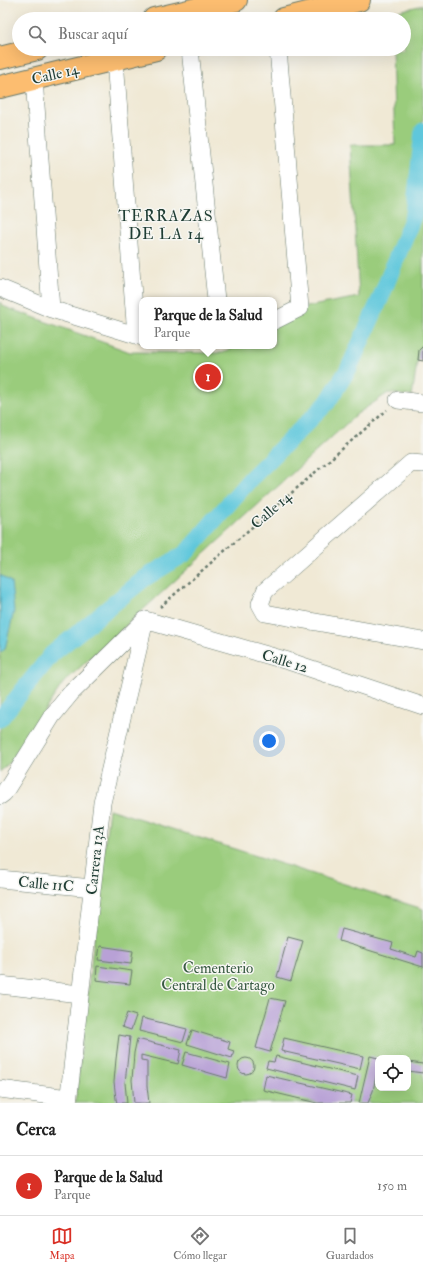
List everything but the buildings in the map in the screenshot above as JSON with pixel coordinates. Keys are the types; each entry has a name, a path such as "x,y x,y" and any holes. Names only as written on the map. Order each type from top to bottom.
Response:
{"main road":[{"path":"184,12 236,0"},
{"path":"312,12 359,0"},
{"name":"Calle 14","path":"0,58 12,55"},
{"name":"Calle 14","path":"0,87 130,56"}],"street":[{"path":"191,56 216,297"},
{"path":"277,320 300,308 279,56"},
{"path":"0,288 51,310 139,336 115,60"},
{"path":"34,79 51,310"},
{"path":"398,400 423,403"},
{"path":"423,464 411,463 265,591 260,604 265,613 423,642"},
{"path":"0,796 4,793 52,716 71,693 145,620"},
{"name":"Calle 12","path":"145,620 288,661 423,706"},
{"name":"Carrera 13A","path":"68,1100 102,803 145,620"},
{"name":"Calle 11C","path":"0,879 92,888"},
{"path":"0,985 80,994"},
{"path":"0,1089 68,1100"}],"path":[{"name":"Calle 14","path":"145,620 398,400"}],"green space":[{"path":"423,5 423,346 419,350 412,396 388,393 357,414 63,683 10,762 0,772 0,302 5,307 130,352 223,353 230,349 277,349 277,322 306,307 359,297 350,145 395,145 392,56 411,56 411,12 395,12"},
{"name":"Cementerio Central de Cartago","path":"109,809 423,909 423,1103 75,1103"}],"water":[{"path":"0,575 11,582 14,611 5,649 0,653"}],"waterway":[{"path":"0,719 52,654 145,578 186,553 251,478 327,403 349,368 381,297 414,214 423,131"}],"place":[{"name":"Parque de la Salud","path":"208,377"}],"district":[{"name":"TERRAZAS DE LA 14","path":"166,224"}]}
